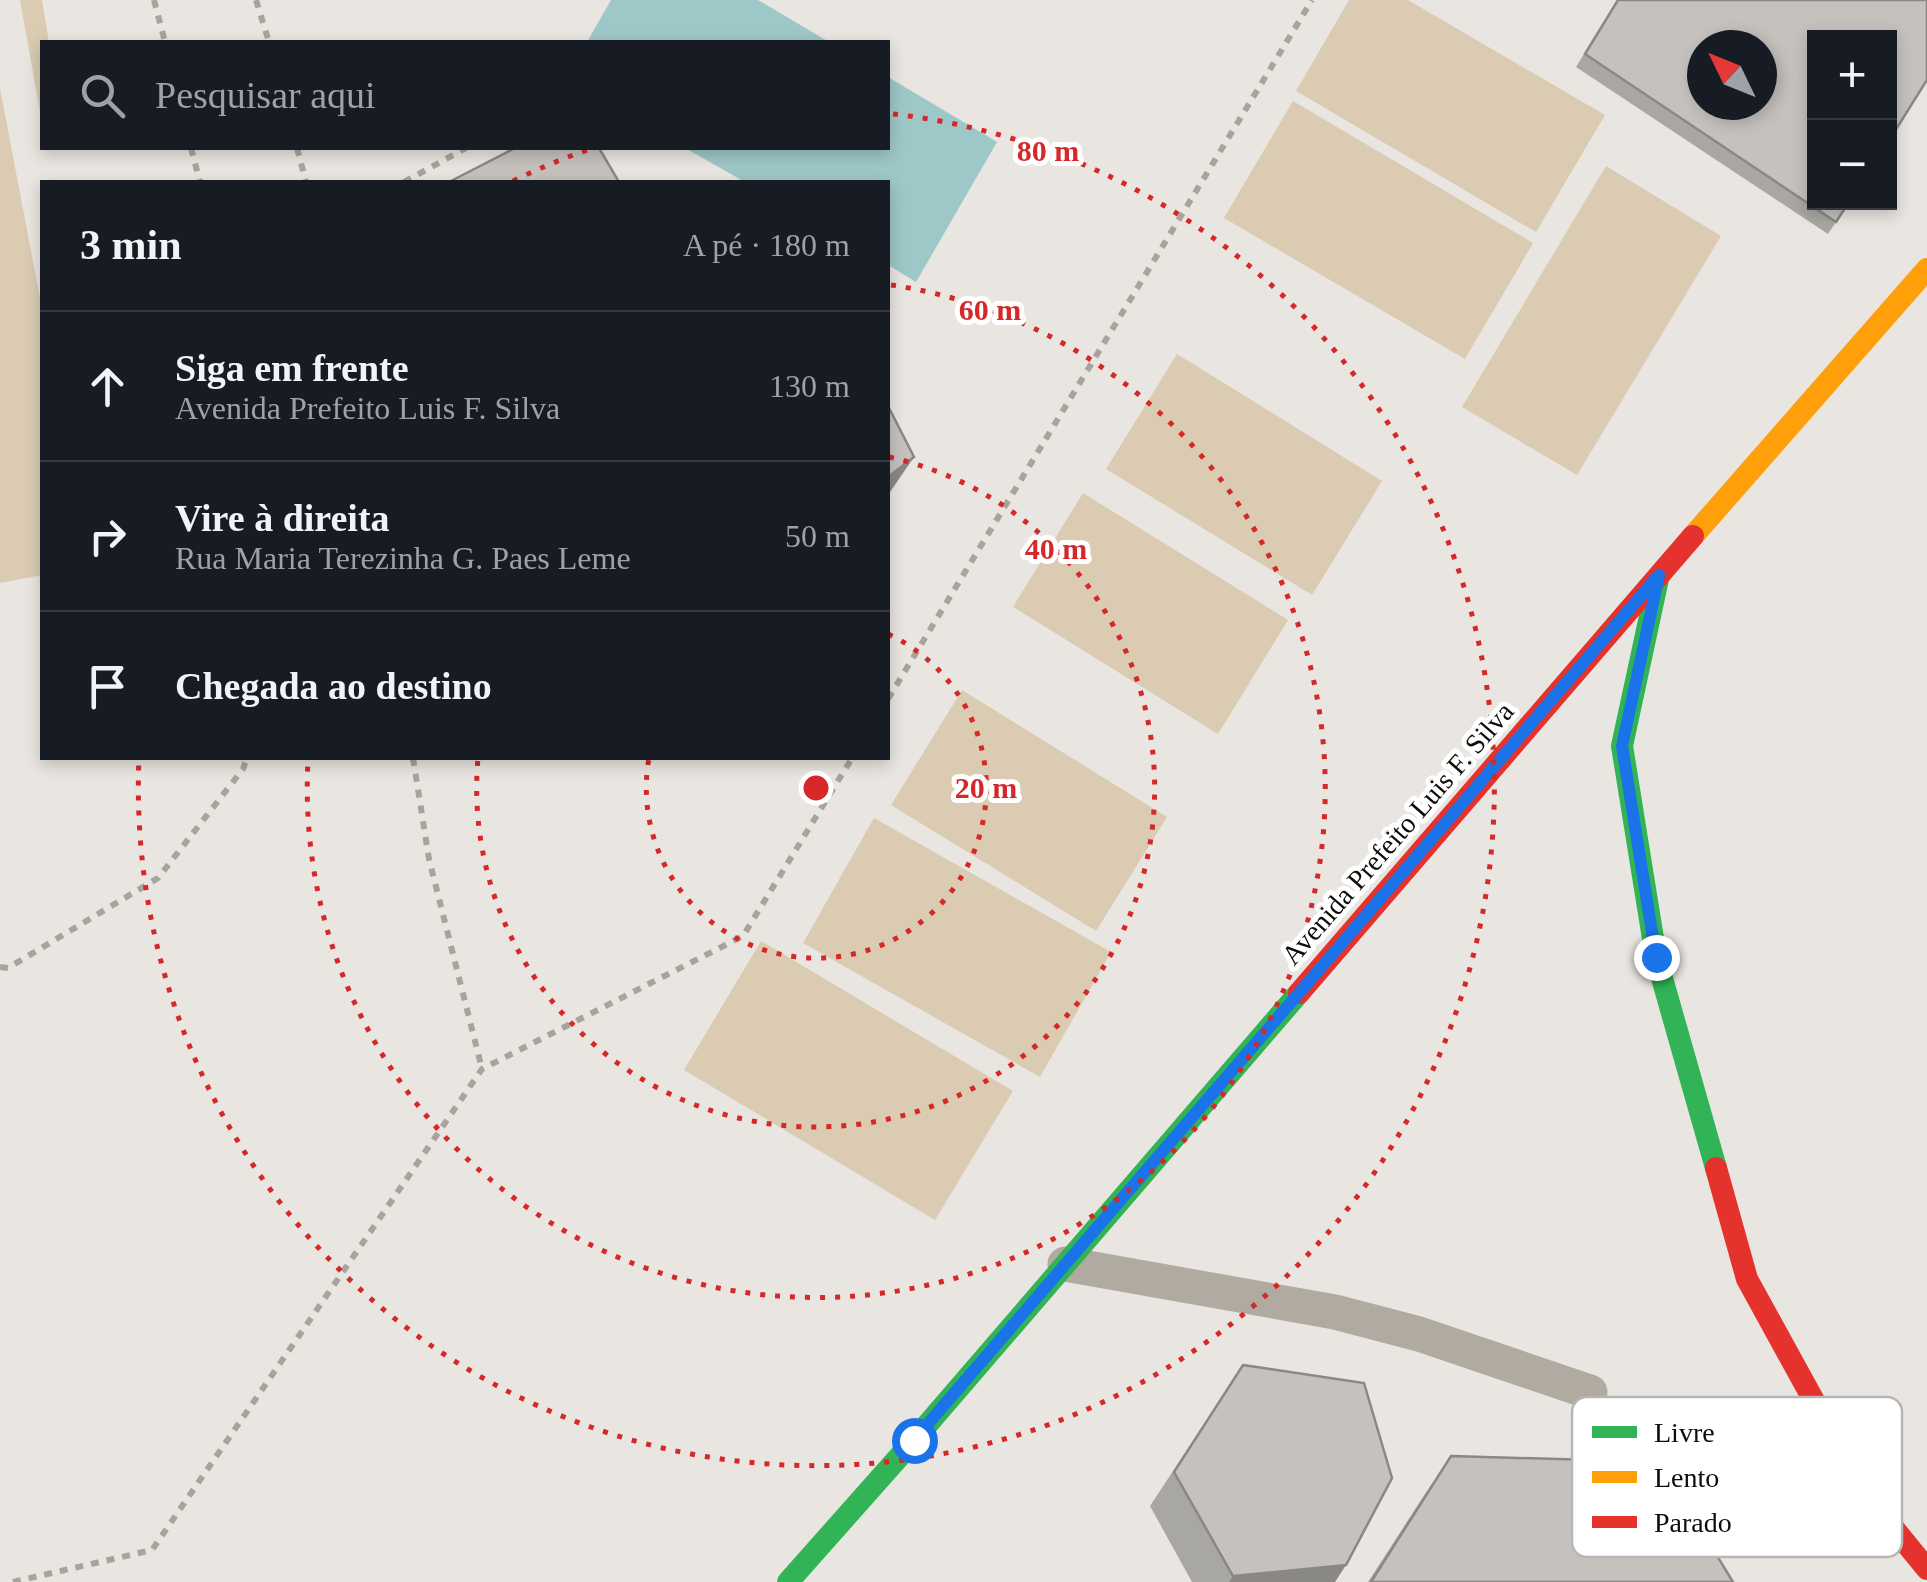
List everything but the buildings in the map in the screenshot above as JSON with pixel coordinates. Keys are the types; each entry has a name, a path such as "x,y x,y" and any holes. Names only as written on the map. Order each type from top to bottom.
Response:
{"street":[{"name":"Avenida Prefeito Luis F. Silva","path":"788,1582 1927,269"},
{"path":"1659,575 1622,746 1656,957 1747,1279 1812,1397"},
{"name":"Avenida Prefeito Luis F. Silva","path":"860,1534 914,1440"},
{"path":"1902,1539 1927,1570"}],"lane":[{"path":"1065,1264 1335,1312 1419,1334 1590,1392"}],"path":[{"path":"154,0 164,40"},
{"path":"256,0 268,40"},
{"path":"890,695 1312,0"},
{"path":"192,150 199,180"},
{"path":"298,150 305,180"},
{"path":"408,180 462,150"},
{"path":"0,968 8,968 158,878 246,760"},
{"path":"413,760 429,859 482,1069"},
{"path":"13,1582 152,1550 482,1069 743,936 851,760"}],"shaded area":[{"path":"20,0 42,0 49,40 40,40 40,112"},
{"path":"1349,0 1408,0 1605,115 1536,232 1296,91"},
{"path":"0,88 40,298 40,575 0,583"},
{"path":"1293,101 1533,243 1465,359 1224,218"},
{"path":"1606,166 1721,236 1577,475 1462,407"},
{"path":"1177,354 1382,481 1312,595 1106,469"},
{"path":"1083,493 1288,620 1218,734 1013,607"},
{"path":"962,690 1167,817 1096,931 891,805"},
{"path":"874,818 1111,952 1040,1077 803,943"},
{"path":"761,941 1013,1091 935,1220 684,1070"}],"water":[{"path":"611,0 758,0 826,40 588,40"},
{"path":"890,78 997,142 916,282 890,266 890,180 741,180 689,150 890,150"}],"traffic: fast":[{"path":"1658,579 1622,746 1656,957 1716,1168"},
{"path":"788,1582 1299,993"}],"traffic: slow":[{"path":"1693,536 1927,269"}],"traffic: jam":[{"path":"1299,993 1693,536"},
{"path":"1716,1168 1747,1279 1812,1397"},
{"path":"1902,1538 1927,1569"}],"route":[{"path":"914,1440 1659,575 1622,746 1656,957"}]}
